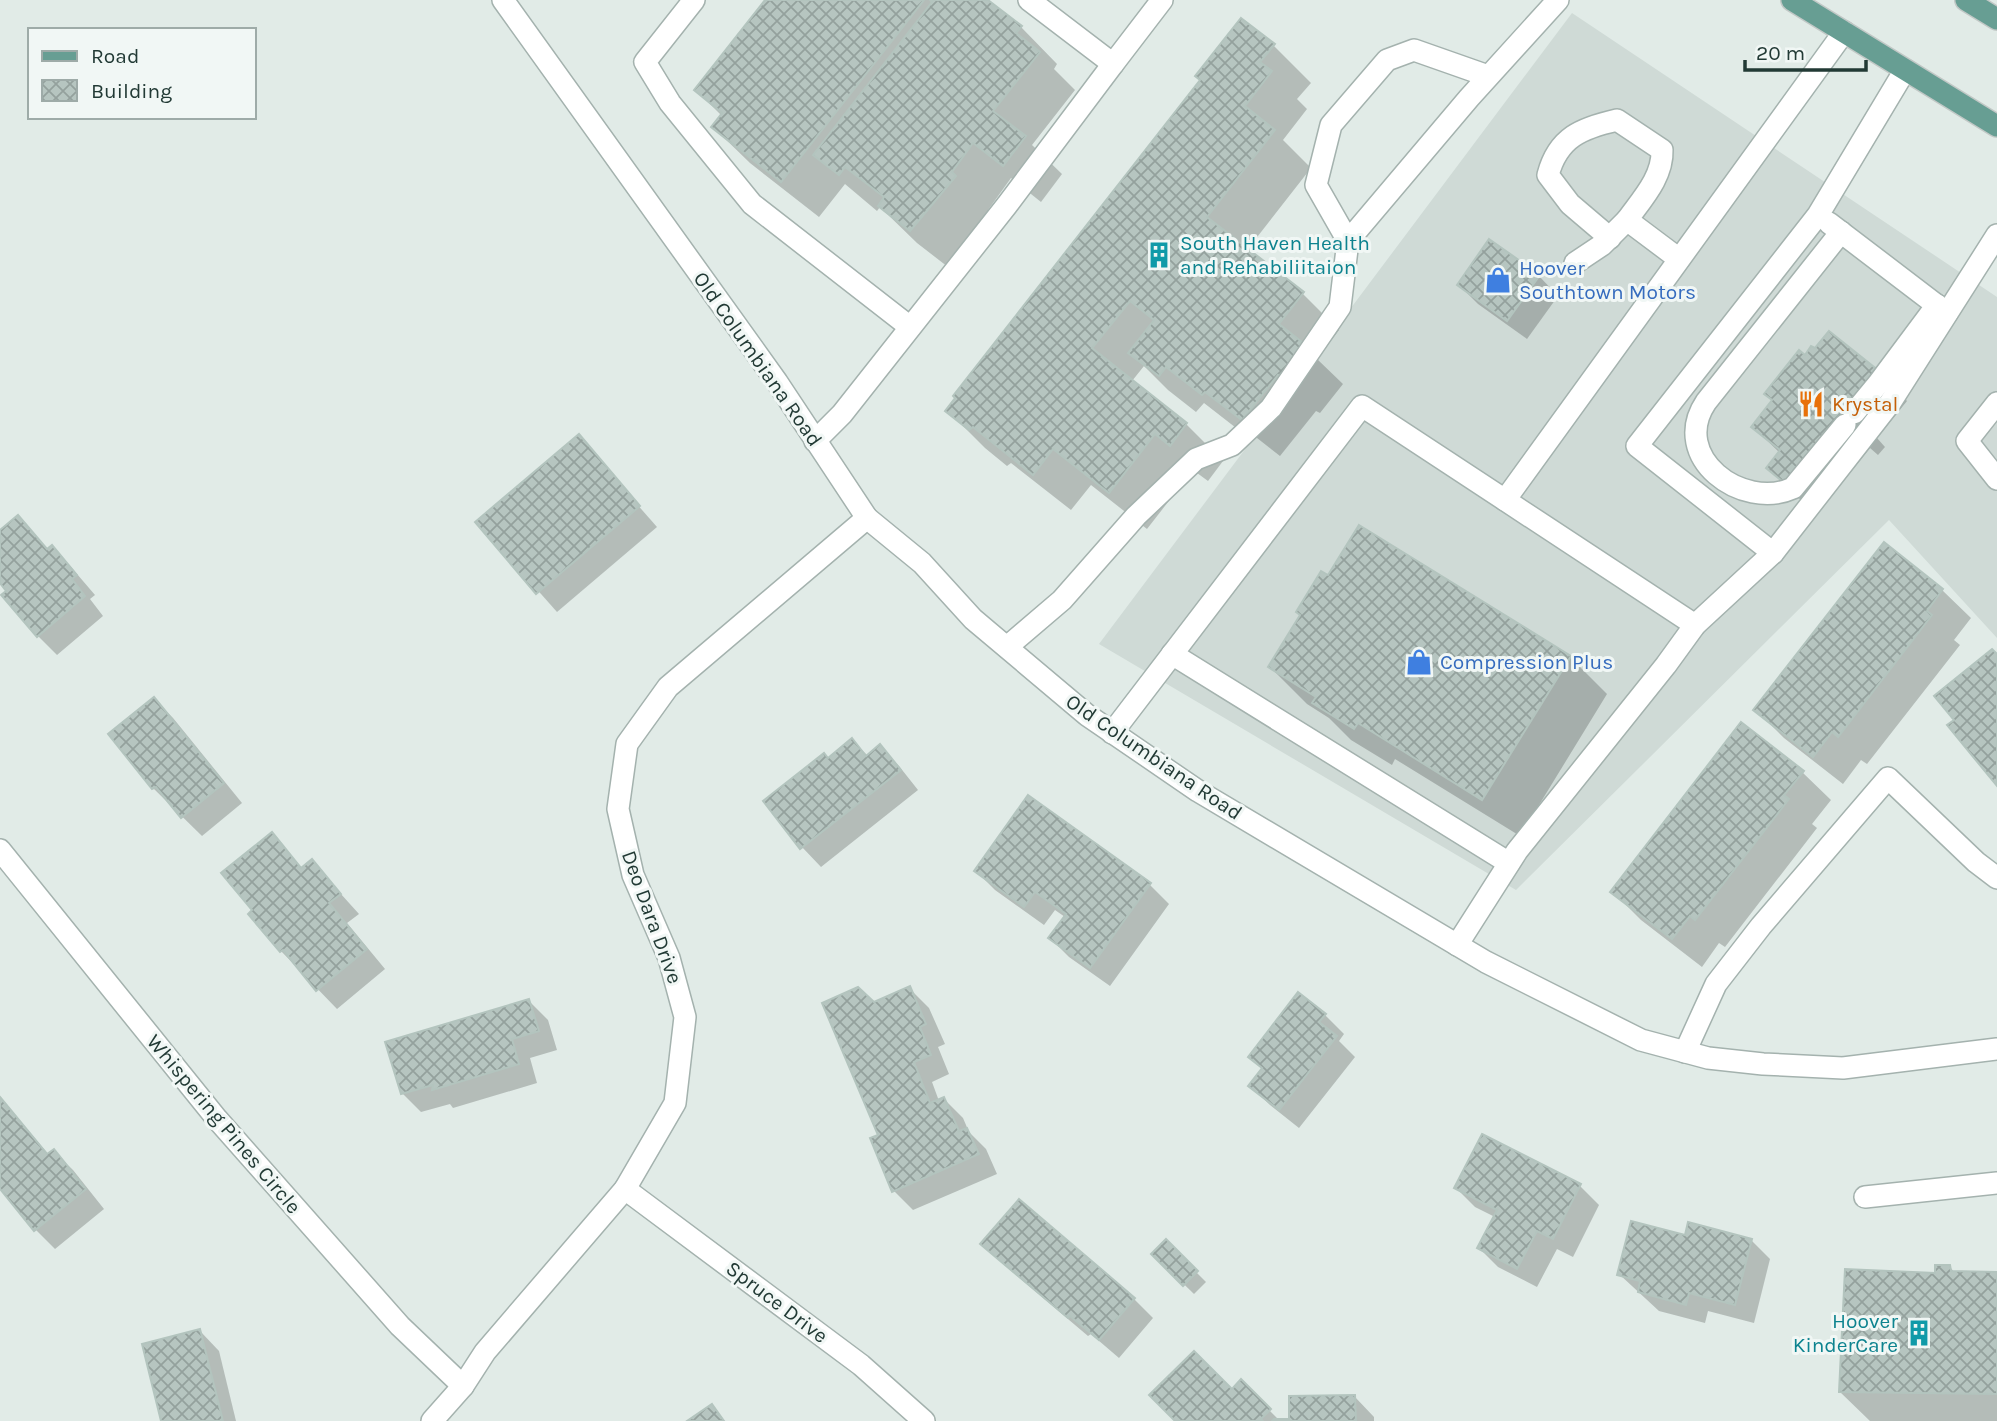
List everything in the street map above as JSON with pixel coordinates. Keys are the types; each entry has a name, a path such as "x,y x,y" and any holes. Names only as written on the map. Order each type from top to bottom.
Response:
{"main road":[{"path":"1792,0 1997,126"},
{"path":"1966,0 1997,19"}],"street":[{"name":"Old Columbiana Road","path":"503,0 776,382 867,518 922,564 973,619 1112,733 1198,791 1486,962 1641,1040 1708,1058 1843,1068 1997,1049"},
{"path":"694,0 645,62 670,103 752,204 910,327"},
{"path":"1029,0 1113,64"},
{"path":"816,440 842,414 1162,0"},
{"path":"1007,647 1062,600 1136,516 1196,459 1232,445 1271,408 1340,307 1348,241 1488,76 1558,0"},
{"path":"1505,500 1843,32"},
{"path":"1348,241 1316,185 1331,125 1387,60 1414,50 1488,76"},
{"path":"1773,553 1637,446 1818,215 1905,69"},
{"path":"1575,263 1602,245 1610,238 1627,220 1654,182 1662,163 1662,150 1618,120 1577,132 1553,157 1548,175 1570,204 1610,238"},
{"path":"1818,215 1942,309"},
{"path":"1627,220 1679,259"},
{"path":"1841,232 1698,413 1696,442 1701,459 1720,477 1740,489 1762,495 1783,493 1793,488 1942,309 1997,235"},
{"path":"1457,945 1509,863 1695,625 1773,553 1890,403 1942,309"},
{"path":"1997,403 1967,441 1997,479"},
{"path":"1112,733 1362,405 1695,625"},
{"name":"Deo Dara Drive","path":"432,1421 463,1386 485,1352 587,1230 625,1189 675,1102 685,1017 669,958 633,876 618,809 627,744 668,687 867,518"},
{"path":"1172,654 1509,863"},
{"path":"1685,1052 1716,984 1761,926 1888,778 1976,862 1997,878"},
{"name":"Whispering Pines Circle","path":"0,850 216,1119 400,1326 463,1386"},
{"path":"1865,1197 1997,1182"},
{"name":"Spruce Drive","path":"625,1189 861,1365 923,1421"}],"shaded area":[{"path":"1572,13 1997,297 1997,638 1889,520 1516,890 1099,644"}],"building":[{"path":"765,0 924,0 781,182 711,127 722,113 694,90"},
{"path":"930,0 988,0 1022,26 1016,33 1040,52 993,111 1026,136 1003,166 973,143 952,172 956,176 910,231 878,206 884,197 845,167 839,175 813,155 932,2"},
{"name":"South Haven Health and Rehabiliitaion","path":"1241,18 1275,44 1260,62 1272,71 1245,106 1275,130 1207,217 1304,292 1279,324 1307,346 1282,378 1278,375 1242,420 1205,392 1202,395 1166,367 1159,376 1128,353 1154,320 1130,301 1092,348 1187,423 1170,446 1155,434 1109,493 1053,449 1033,475 973,427 969,430 945,411 955,398 953,396 1200,80 1195,76"},
{"name":"Hoover Southtown Motors","path":"1489,239 1540,275 1507,321 1457,285"},
{"name":"Krystal","path":"1829,331 1879,371 1788,486 1766,468 1780,450 1751,427 1772,400 1764,394 1799,350 1805,355 1811,346 1815,348"},
{"path":"579,434 640,506 536,594 475,522"},
{"path":"18,515 47,549 52,545 77,575 72,579 85,596 37,637 1,595 6,591 0,583 0,530"},
{"name":"Compression Plus","path":"1359,525 1571,656 1482,800 1358,723 1354,729 1312,703 1316,697 1268,667 1300,615 1296,612 1321,571 1328,575"},
{"path":"1884,542 1943,589 1927,611 1932,615 1838,737 1832,732 1813,757 1753,710"},
{"path":"1992,649 1997,654 1997,786 1947,725 1954,720 1934,696"},
{"path":"154,697 224,783 181,818 156,787 152,789 108,734"},
{"path":"1741,722 1804,771 1784,795 1789,799 1695,920 1690,916 1672,939 1610,892"},
{"path":"852,738 866,756 880,744 901,770 800,849 763,801 824,753 828,758"},
{"path":"1028,795 1151,883 1090,968 1048,938 1066,914 1035,892 1024,907 974,871"},
{"path":"272,832 301,868 312,859 341,894 329,903 367,949 316,991 283,950 280,952 248,914 252,910 221,873"},
{"path":"910,986 926,1024 920,1027 931,1055 914,1062 930,1103 944,1097 959,1131 967,1128 979,1154 892,1192 870,1138 878,1135 822,1003 858,987 874,1002"},
{"path":"1298,992 1326,1014 1319,1022 1337,1036 1279,1110 1248,1086 1262,1068 1248,1057"},
{"path":"529,999 539,1031 512,1039 519,1064 432,1090 433,1085 401,1094 385,1042"},
{"path":"0,1097 47,1154 54,1149 86,1189 34,1231 0,1189"},
{"path":"1482,1134 1581,1184 1553,1239 1537,1231 1517,1269 1477,1248 1497,1210 1454,1188"},
{"path":"1019,1199 1135,1298 1099,1340 1070,1316 1068,1318 980,1244"},
{"path":"1631,1221 1685,1235 1688,1222 1752,1239 1735,1305 1689,1293 1686,1305 1638,1292 1640,1281 1617,1275"},
{"path":"1166,1239 1198,1271 1183,1286 1151,1254"},
{"name":"Hoover KinderCare","path":"1935,1265 1950,1265 1951,1271 1997,1272 1997,1394 1839,1392 1845,1269 1935,1273"},
{"path":"200,1329 223,1421 161,1421 142,1344"},
{"path":"1194,1351 1232,1389 1241,1379 1271,1409 1261,1419 1263,1421 1175,1421 1149,1395"},
{"path":"1355,1395 1356,1421 1272,1421 1289,1419 1289,1396"},
{"path":"712,1404 724,1421 687,1421"}],"place":[{"name":"South Haven Health and Rehabiliitaion","path":"1159,255"},
{"name":"Hoover Southtown Motors","path":"1498,280"},
{"name":"Krystal","path":"1811,404"},
{"name":"Compression Plus","path":"1419,662"},
{"name":"Hoover KinderCare","path":"1919,1333"}]}
